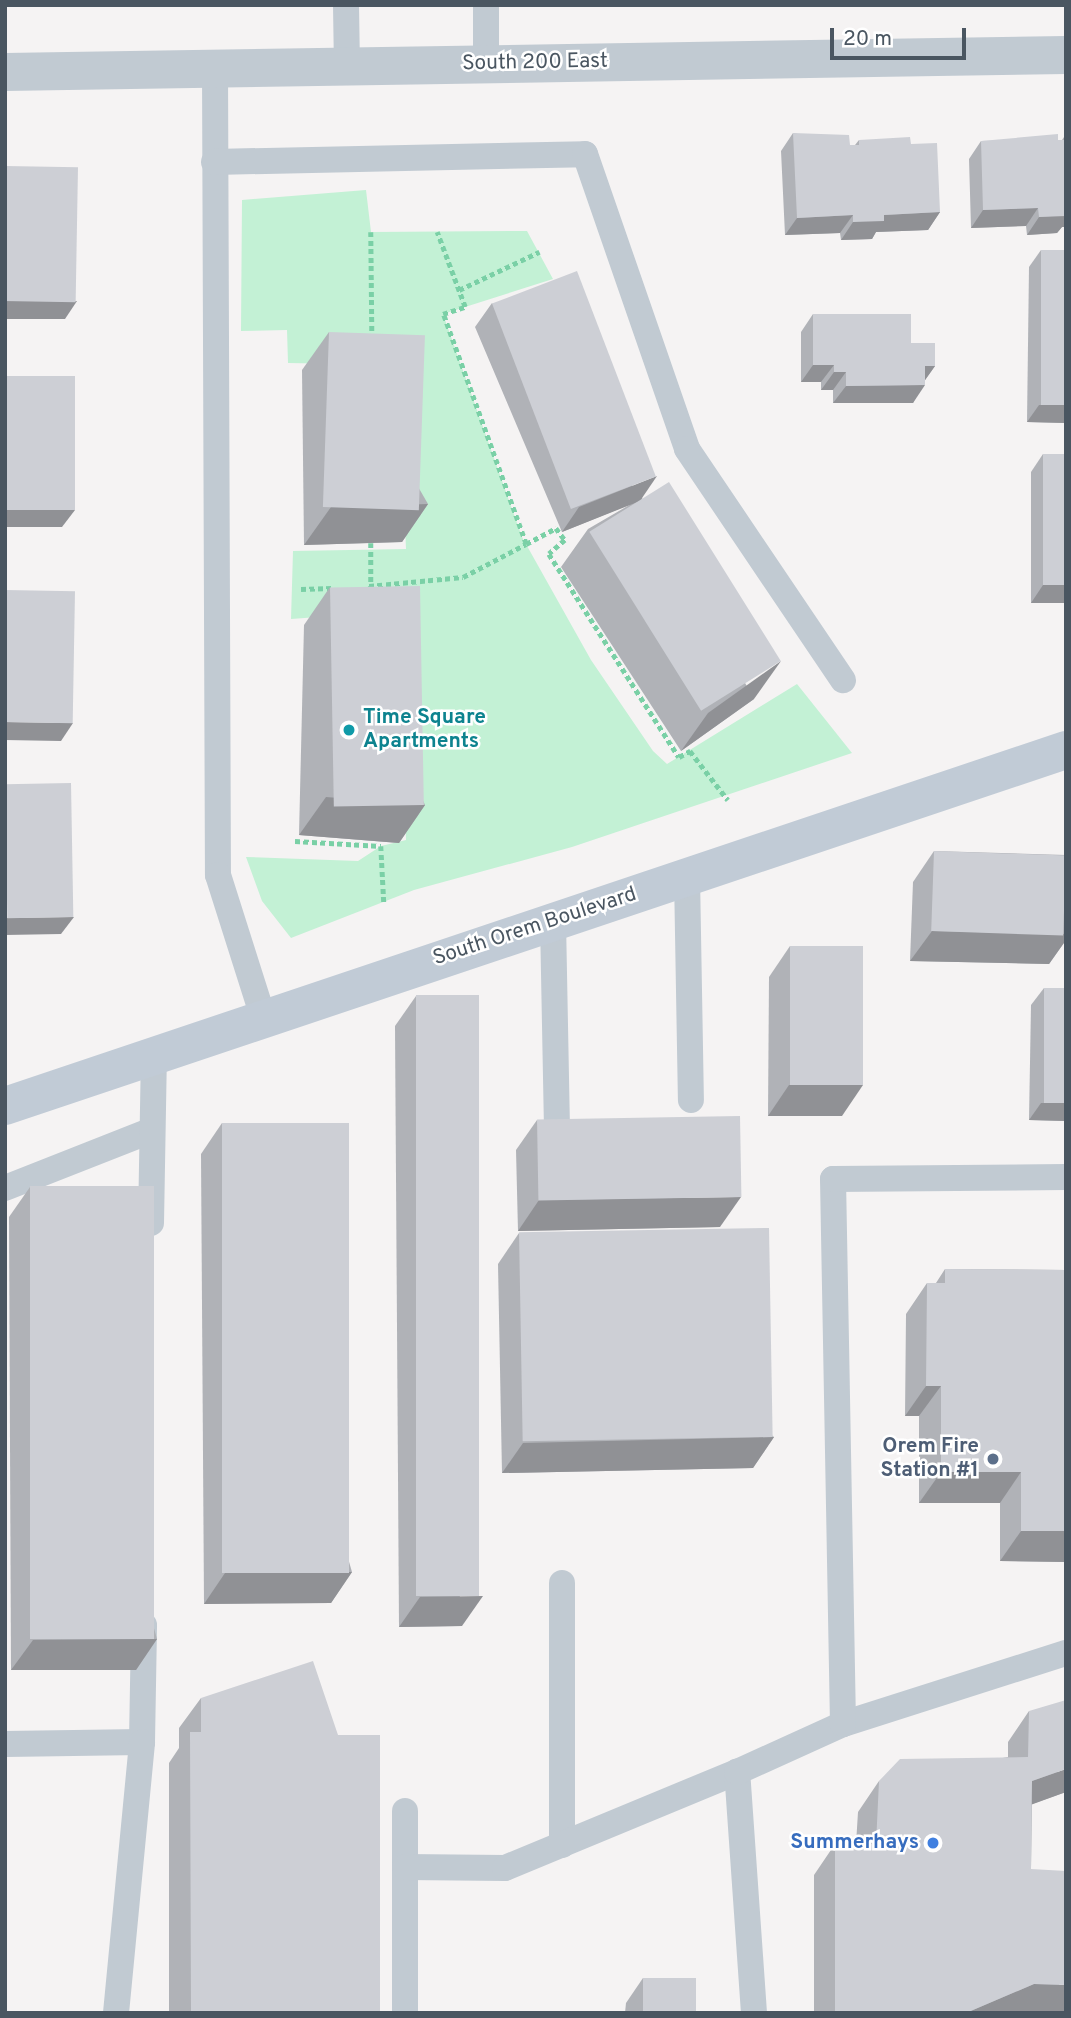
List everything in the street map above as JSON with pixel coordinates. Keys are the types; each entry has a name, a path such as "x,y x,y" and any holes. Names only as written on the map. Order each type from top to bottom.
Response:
{"street":[{"name":"South 200 East","path":"5,72 1066,55"},
{"name":"South Orem Boulevard","path":"5,1107 263,1017 1066,750"}],"lane":[{"path":"346,5 347,65"},
{"path":"486,5 486,64"},
{"path":"215,68 218,875 263,1017"},
{"path":"214,162 585,154 687,449 843,680"},
{"path":"687,876 691,1101"},
{"path":"552,921 557,1125"},
{"path":"150,1255 154,1055"},
{"path":"5,1188 152,1130"},
{"path":"843,1724 834,1179 1066,1177"},
{"path":"562,1583 562,1845"},
{"path":"116,2013 142,1742 144,1603"},
{"path":"405,1867 505,1868 737,1772 843,1724 1066,1653"},
{"path":"5,1744 142,1742"},
{"path":"737,1772 754,2013"},
{"path":"405,1811 405,2013"}],"path":[{"path":"360,339 372,339 371,232"},
{"path":"437,232 465,307 443,314 526,544"},
{"path":"459,290 539,252"},
{"path":"360,587 463,578 556,528 565,540 549,554 679,757 690,751 728,800"},
{"path":"371,543 371,599"},
{"path":"301,589 336,588"},
{"path":"295,841 381,846 384,904"}],"green space":[{"name":"Time Square Apartments","path":"366,190 371,232 527,231 553,279 443,314 522,537 591,660 653,751 667,764 797,684 852,753 572,847 414,890 291,938 262,901 246,857 358,861 381,846 406,840 400,611 291,619 293,551 406,549 398,365 288,363 287,330 241,331 242,200"}],"building":[{"path":"793,133 849,135 850,145 859,145 859,140 910,137 911,144 937,143 940,212 884,215 884,221 853,222 853,215 797,218"},
{"path":"1058,134 1058,140 1066,140 1066,216 1039,217 1038,208 983,210 981,141"},
{"path":"5,166 78,167 76,302 5,301"},
{"path":"1041,250 1066,250 1066,405 1041,405"},
{"path":"577,271 656,476 571,509 492,304"},
{"path":"813,314 911,314 911,343 935,343 935,366 925,366 925,385 846,386 846,372 834,372 834,365 813,365"},
{"path":"329,332 425,335 419,510 323,507"},
{"path":"5,376 75,376 75,510 5,510"},
{"path":"1043,454 1066,454 1066,585 1043,585"},
{"path":"669,482 781,661 701,711 589,532"},
{"path":"420,586 424,805 334,807 330,588"},
{"path":"5,590 75,591 73,723 5,722"},
{"path":"71,783 73,917 7,918 5,784"},
{"path":"934,851 1066,856 1063,936 931,931"},
{"path":"790,946 863,946 863,1085 790,1085"},
{"path":"1044,988 1066,988 1066,1103 1044,1103"},
{"path":"416,995 479,995 479,1596 416,1596"},
{"path":"740,1116 741,1197 538,1201 537,1120"},
{"path":"222,1123 349,1123 349,1573 222,1573"},
{"path":"30,1186 154,1186 154,1639 30,1639"},
{"path":"769,1228 773,1437 523,1441 519,1232"},
{"name":"Orem Fire Station #1","path":"945,1269 1066,1270 1066,1531 1021,1531 1021,1472 941,1472 941,1386 926,1386 927,1283 945,1283"},
{"path":"313,1661 338,1735 380,1735 380,2013 191,2013 190,1732 201,1732 201,1698"},
{"name":"Summerhays","path":"1066,1700 1066,1769 1032,1781 1031,1869 1066,1871 1066,1985 1034,1984 966,2013 835,2013 835,1844 876,1844 879,1781 900,1759 1028,1757 1029,1711"},
{"path":"643,1978 696,1978 696,2013 643,2013"}],"place":[{"name":"Time Square Apartments","path":"349,730"},
{"name":"Orem Fire Station #1","path":"993,1459"},
{"name":"Summerhays","path":"933,1843"}]}
